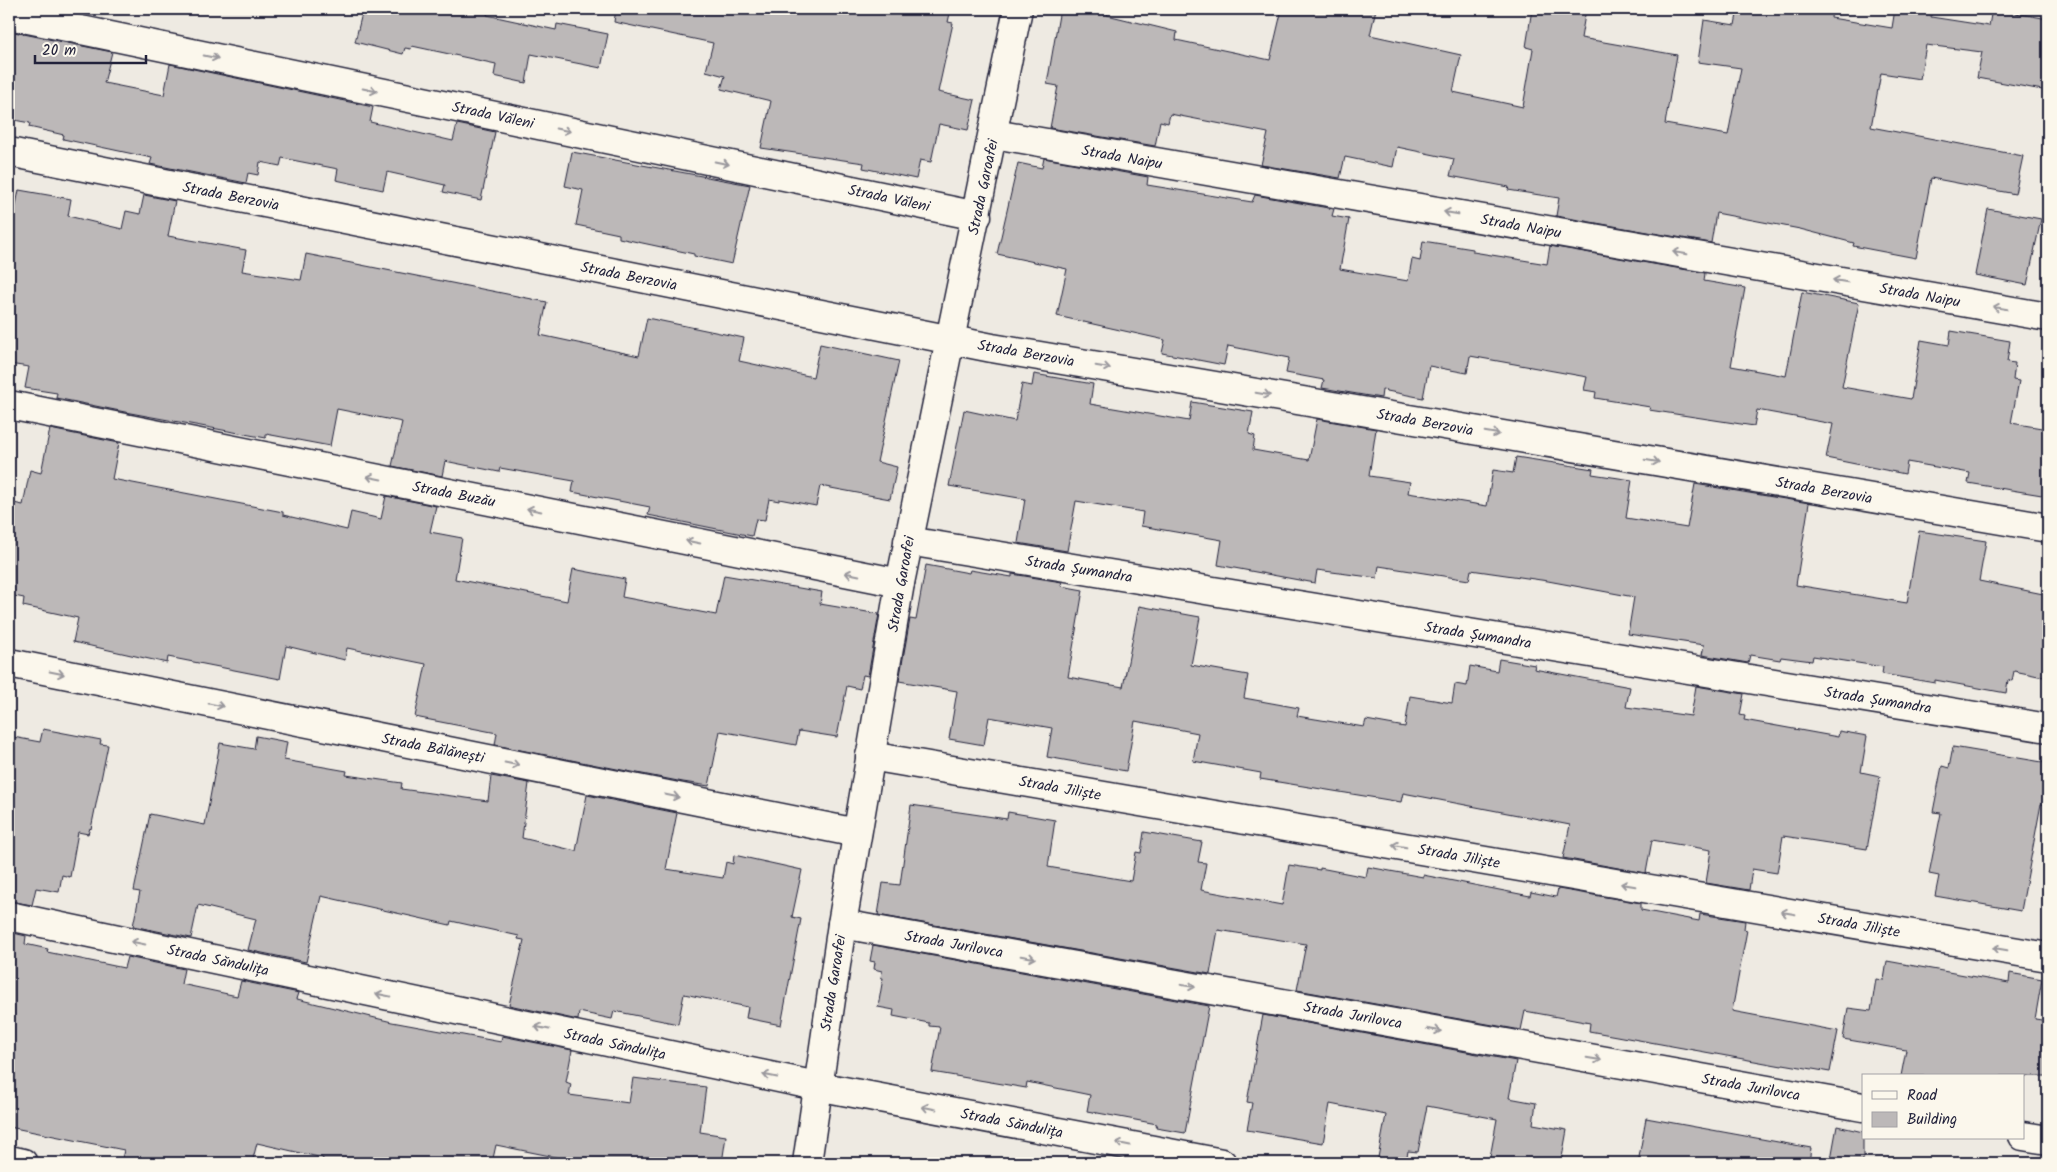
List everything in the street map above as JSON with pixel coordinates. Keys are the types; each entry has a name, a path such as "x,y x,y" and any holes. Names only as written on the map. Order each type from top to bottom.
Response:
{"street":[{"name":"Strada Garoafei","path":"807,1163 842,924 900,584 994,134 1018,9"},
{"name":"Strada Văleni","path":"9,15 977,216"},
{"name":"Strada Naipu","path":"994,134 2048,317"},
{"name":"Strada Berzovia","path":"9,152 951,340 2048,528"},
{"name":"Strada Buzău","path":"9,405 900,584"},
{"name":"Strada Șumandra","path":"908,541 2048,728"},
{"name":"Strada Bălănești","path":"9,663 857,833"},
{"name":"Strada Jiliște","path":"870,756 2048,957"},
{"name":"Strada Săndulița","path":"9,916 817,1086 1222,1163"},
{"name":"Strada Jurilovca","path":"842,924 1862,1107"},
{"path":"2024,1136 2048,1140"},
{"path":"9,1160 23,1163"}],"building":[{"path":"363,9 489,9 487,15 556,30 557,24 608,34 601,68 531,54 526,83 494,76 496,64 412,46 411,49 405,48 403,54 355,42"},
{"path":"616,9 951,9 948,22 953,23 938,92 975,100 968,130 939,124 931,162 920,160 916,179 863,168 864,163 761,148 771,101 721,89 725,76 706,71 713,43 614,22"},
{"path":"1060,9 1109,9 1107,15 1177,32 1176,40 1270,60 1282,9 1376,9 1370,35 1461,55 1453,92 1523,107 1533,49 1526,47 1532,9 1586,9 1581,38 1677,55 1665,124 1728,135 1741,68 1698,62 1704,20 1735,25 1738,9 1832,9 1831,18 1892,28 1895,9 1932,9 1931,17 1989,26 1992,9 1994,9 2048,19 2048,91 1977,78 1982,52 1926,45 1920,79 1881,73 1871,127 2023,156 2015,194 1931,178 1916,258 1853,246 1854,243 1800,229 1716,213 1711,243 1556,216 1559,198 1508,190 1509,187 1450,176 1454,159 1397,147 1393,167 1345,157 1340,178 1261,165 1268,133 1170,114 1168,123 1160,121 1155,146 1050,128 1058,86 1047,84"},
{"path":"9,31 112,52 104,83 164,95 170,64 373,107 370,122 453,141 457,124 495,132 481,200 443,192 445,185 387,172 383,190 336,180 338,169 282,158 280,166 260,162 258,175 248,173 246,183 150,164 152,158 63,139 64,135 29,127 30,123 9,119"},
{"path":"572,152 750,185 732,264 619,238 619,234 576,225 583,190 565,186"},
{"path":"1044,158 1148,177 1147,185 1252,202 1255,195 1334,209 1332,216 1349,219 1340,269 1408,281 1412,259 1420,261 1423,241 1473,249 1473,252 1547,264 1550,246 1705,273 1704,281 1745,288 1731,366 1786,376 1802,292 1859,303 1842,387 1911,399 1921,340 1949,345 1951,331 2010,341 2007,362 2015,363 2013,380 2019,381 2011,423 2048,429 2048,496 1968,483 1970,473 1907,462 1905,474 1826,458 1833,424 1757,410 1754,426 1649,410 1650,407 1595,398 1596,392 1584,390 1587,377 1470,356 1467,373 1429,366 1423,398 1382,390 1381,398 1322,388 1324,380 1286,373 1289,358 1228,346 1224,365 1162,353 1165,340 1057,316 1067,269 997,254 1018,163 1042,168"},
{"path":"19,190 71,199 68,216 122,229 126,211 140,214 144,195 175,201 168,236 246,250 242,271 301,280 306,254 547,302 540,335 639,356 647,318 744,338 739,361 813,377 820,344 899,361 877,462 897,467 890,499 820,486 816,506 769,499 765,520 756,519 752,536 648,515 650,507 572,492 574,481 500,468 499,472 445,461 442,476 392,466 402,422 337,409 330,446 266,434 266,438 125,412 56,398 57,393 25,388 29,367 9,364 9,219 13,220"},
{"path":"1988,209 2041,219 2027,285 1975,275"},
{"path":"1034,374 1093,384 1090,404 1189,421 1192,402 1253,412 1249,434 1255,436 1253,450 1309,460 1317,419 1376,429 1369,476 1410,482 1408,493 1487,506 1493,470 1513,473 1516,457 1593,469 1592,474 1632,480 1626,518 1687,528 1695,484 1809,503 1796,585 1907,603 1919,531 1986,541 1979,581 2048,595 2048,678 2014,671 2012,681 2008,680 2006,693 1935,680 1935,683 1882,674 1883,667 1813,656 1812,661 1781,657 1780,660 1750,655 1748,663 1702,655 1704,645 1628,634 1634,597 1548,581 1471,570 1469,580 1379,566 1377,578 1317,570 1315,583 1218,565 1222,540 1141,526 1143,512 1076,501 1067,551 1018,543 1025,499 949,486 964,410 1015,421 1022,384 1032,386"},
{"path":"50,429 119,443 112,479 283,512 283,515 347,530 351,512 381,519 386,496 436,506 430,532 462,538 455,579 567,601 573,569 625,579 622,597 716,615 724,575 822,592 820,604 879,614 868,676 863,675 860,689 847,686 837,737 799,731 796,745 720,731 709,786 495,745 497,733 415,717 426,664 347,648 345,660 286,646 280,679 168,657 167,663 73,642 78,618 23,606 24,598 9,595 9,502 23,505 30,470 41,473"},
{"path":"926,565 969,573 970,570 1012,577 1012,574 1062,582 1061,586 1083,590 1068,677 1123,687 1139,606 1200,617 1191,665 1248,675 1244,698 1299,708 1297,716 1364,727 1366,720 1405,727 1410,696 1452,703 1455,684 1467,686 1470,666 1497,671 1499,659 1535,665 1534,669 1630,687 1626,707 1691,716 1696,686 1744,694 1740,715 1745,716 1744,720 1838,737 1839,731 1867,736 1861,772 1880,776 1867,849 1783,836 1777,873 1752,869 1749,890 1706,883 1711,850 1652,840 1646,873 1563,858 1570,825 1403,793 1401,802 1260,779 1261,773 1193,761 1198,733 1135,721 1126,771 1047,757 1052,728 989,717 984,745 949,739 957,691 899,681 910,619 916,620"},
{"path":"43,729 101,740 100,744 108,745 91,829 88,834 78,832 70,877 62,875 59,892 36,888 32,905 9,901 9,756 13,737 40,742"},
{"path":"256,736 287,742 284,760 347,771 346,775 402,783 401,789 488,801 491,776 529,783 522,838 576,851 587,795 677,813 666,869 723,878 726,862 733,864 734,855 802,870 792,917 801,919 781,1025 746,1018 748,1007 684,994 678,1024 614,1011 612,1019 579,1012 578,1020 509,1005 524,940 518,939 519,936 451,921 450,925 321,896 306,962 248,950 256,919 198,905 191,938 133,926 140,892 134,891 150,814 205,825 220,743 254,749"},
{"path":"1953,747 2048,763 2048,805 2041,804 2021,911 1935,896 1939,876 1929,874 1941,813 1933,812 1942,766 1949,768"},
{"path":"911,805 1007,819 1008,812 1055,820 1048,867 1131,881 1136,852 1141,853 1144,832 1202,842 1198,862 1206,863 1201,890 1282,905 1289,865 1320,870 1320,868 1366,877 1368,867 1423,877 1423,875 1530,896 1531,892 1556,897 1558,889 1641,903 1641,910 1699,921 1700,914 1745,921 1744,929 1747,930 1732,1011 1838,1031 1830,1072 1783,1064 1782,1066 1589,1031 1590,1023 1525,1011 1521,1030 1297,990 1306,944 1218,930 1210,974 878,915 883,883 900,885"},
{"path":"9,932 26,936 25,944 48,949 47,952 124,968 127,957 184,969 181,984 237,996 241,981 299,993 297,999 392,1022 501,1042 502,1036 572,1050 566,1082 571,1084 569,1095 629,1103 633,1078 706,1087 700,1132 726,1136 722,1163 575,1163 560,1160 560,1158 496,1145 492,1163 322,1163 323,1158 257,1143 252,1163 121,1163 124,1150 9,1127"},
{"path":"873,945 1209,1006 1185,1133 1156,1128 1157,1124 1087,1111 1090,1095 1027,1082 1026,1088 932,1072 940,1027 929,1026 929,1023 893,1016 894,1010 878,1007 883,978 881,978 882,971 874,969 875,962 870,961"},
{"path":"1887,961 2009,983 2010,973 2042,979 2035,1019 2048,1021 2048,1076 2024,1076 2024,1074 1901,1074 1906,1050 1843,1039 1848,1008 1871,1011 1876,979 1884,980"},
{"path":"1263,1015 1516,1061 1509,1098 1536,1103 1533,1124 1567,1130 1561,1163 1489,1163 1497,1119 1427,1106 1418,1152 1408,1151 1406,1163 1377,1163 1386,1115 1330,1104 1323,1143 1247,1130 1252,1103 1247,1102"},
{"path":"1646,1118 1811,1148 1809,1163 1638,1163"},
{"path":"1837,1126 1862,1132 1863,1163 1831,1159"}]}
